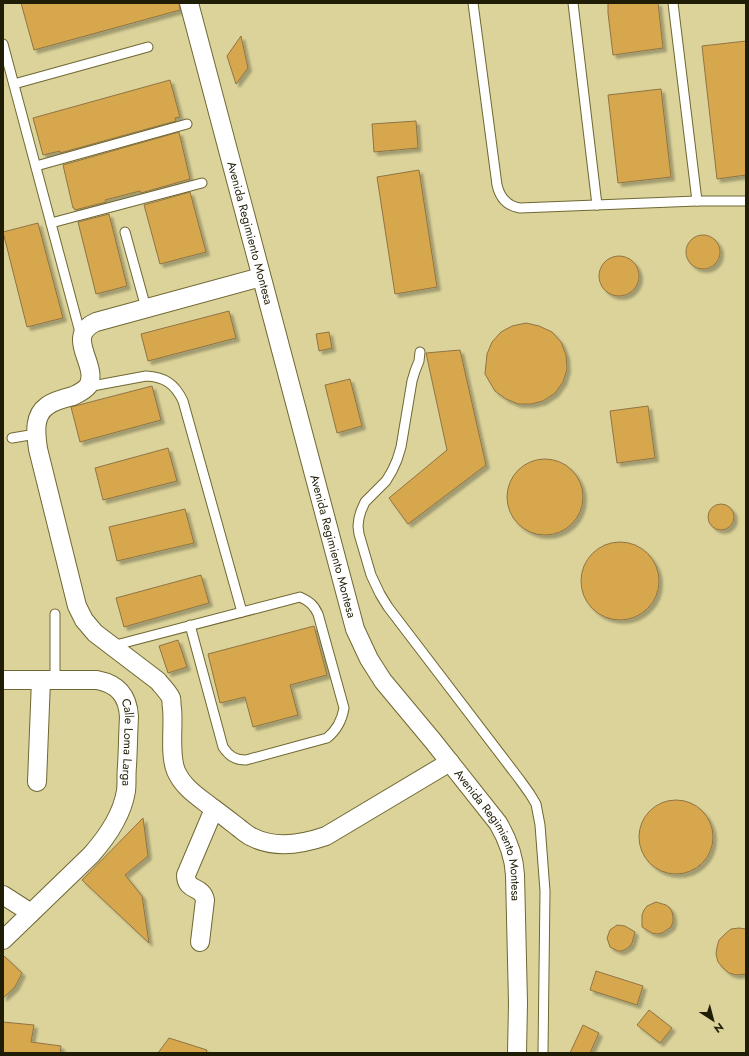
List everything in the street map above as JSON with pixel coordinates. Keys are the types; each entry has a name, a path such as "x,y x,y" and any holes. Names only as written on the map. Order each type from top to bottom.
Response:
{"street":[{"name":"Avenida Regimiento Montesa","path":"189,3 355,629 369,659 383,681 498,823 513,855 515,875 518,1003 517,1053"},
{"path":"261,277 96,322 85,330 82,344 90,371 90,378 87,387 81,392 48,405 42,410 39,416 36,434 38,449 77,606 89,627 95,633 158,681 171,698 174,761 176,771 185,785 251,837 278,844 291,844 303,843 326,836 450,762"},
{"name":"Calle Loma Larga","path":"3,680 97,680 111,684 117,688 129,709 126,792 122,806 109,832 91,855 3,940"},
{"path":"37,782 48,680"},
{"path":"200,942 205,900 200,892 187,883 186,875 214,809"},
{"path":"3,895 31,913"}],"lane":[{"path":"473,3 498,191 501,197 510,205 520,208 697,201 746,201"},
{"path":"573,3 596,205"},
{"path":"674,3 697,201"},
{"path":"3,44 82,339"},
{"path":"14,84 148,47"},
{"path":"36,166 187,124"},
{"path":"51,223 202,183"},
{"path":"125,232 146,308"},
{"path":"420,352 419,361 412,381 399,454 386,481 365,502 361,511 358,526 359,534 371,575 388,607 520,780 536,804 540,825 545,891 543,1053"},
{"path":"87,387 153,376 168,381 179,393 183,401 242,612"},
{"path":"12,438 36,434"},
{"path":"112,646 190,625 300,597 306,599 315,608 318,614 344,708 343,715 337,729 328,738 246,760 240,760 229,755 223,747 190,625"},
{"path":"48,680 55,614"}],"building":[{"path":"21,3 179,3 180,10 34,50"},
{"path":"608,3 658,3 663,48 613,55"},
{"path":"241,36 248,68 236,84 227,56"},
{"path":"746,41 746,175 717,179 702,46"},
{"path":"170,80 180,117 175,118 176,121 60,153 60,151 43,155 33,118"},
{"path":"661,89 671,177 618,183 608,95"},
{"path":"416,121 418,148 374,152 372,124"},
{"path":"179,132 190,179 141,193 140,191 105,200 106,202 75,210 73,208 63,165"},
{"path":"419,170 437,287 395,294 377,177"},
{"path":"190,192 206,252 160,264 144,205"},
{"path":"109,214 127,286 96,294 78,222"},
{"path":"38,223 63,318 27,327 3,232"},
{"path":"700,235 706,235 710,236 717,242 720,252 719,259 713,266 706,269 700,269 696,268 689,262 686,255 686,249 687,245 693,238"},
{"path":"615,256 623,256 630,259 636,265 639,276 636,287 630,293 623,296 615,296 608,293 602,287 599,280 599,272 602,265 608,259"},
{"path":"229,311 236,338 148,361 141,334"},
{"path":"526,323 539,326 552,332 561,342 566,355 567,369 563,382 555,393 543,401 531,404 518,404 506,399 495,391 485,374 487,354 492,342 501,332 512,326"},
{"path":"329,332 332,348 319,351 316,334"},
{"path":"460,350 486,465 408,524 389,498 447,450 426,353"},
{"path":"350,379 362,426 337,433 325,385"},
{"path":"152,386 161,420 80,442 71,407"},
{"path":"648,406 655,458 617,463 610,411"},
{"path":"168,448 177,481 103,500 95,468"},
{"path":"537,459 553,459 566,465 577,476 583,489 581,512 566,529 553,535 537,535 524,529 509,512 507,505 507,489 513,476 530,461"},
{"path":"721,504 730,508 734,517 730,526 721,530 712,526 708,517 712,508"},
{"path":"185,509 194,543 117,561 109,527"},
{"path":"620,542 635,545 648,553 656,566 659,581 656,596 648,609 635,617 620,620 605,617 592,609 584,596 581,581 584,566 592,553 605,545"},
{"path":"201,575 209,603 124,627 116,598"},
{"path":"314,626 327,675 290,685 298,715 253,727 245,697 220,703 208,654"},
{"path":"178,640 187,667 168,673 159,646"},
{"path":"669,800 683,800 697,806 707,816 713,830 711,851 707,858 697,868 683,874 669,874 655,868 645,858 639,844 639,830 645,816 655,806"},
{"path":"143,818 148,856 125,875 142,896 149,943 82,880"},
{"path":"656,902 670,908 673,917 671,927 662,933 657,934 652,933 642,927 642,915 644,910 647,906"},
{"path":"617,925 625,926 635,932 630,946 622,951 618,951 610,947 607,938 610,930"},
{"path":"731,929 746,929 746,974 736,975 729,973 723,968 718,962 716,954 719,940"},
{"path":"3,955 22,973 15,987 3,998"},
{"path":"596,971 643,986 637,1005 590,990"},
{"path":"649,1010 672,1028 660,1043 637,1025"},
{"path":"3,1022 34,1025 31,1042 61,1046 60,1053 3,1053"},
{"path":"583,1025 599,1033 590,1053 570,1053"},
{"path":"169,1038 207,1050 206,1053 158,1053"}]}
